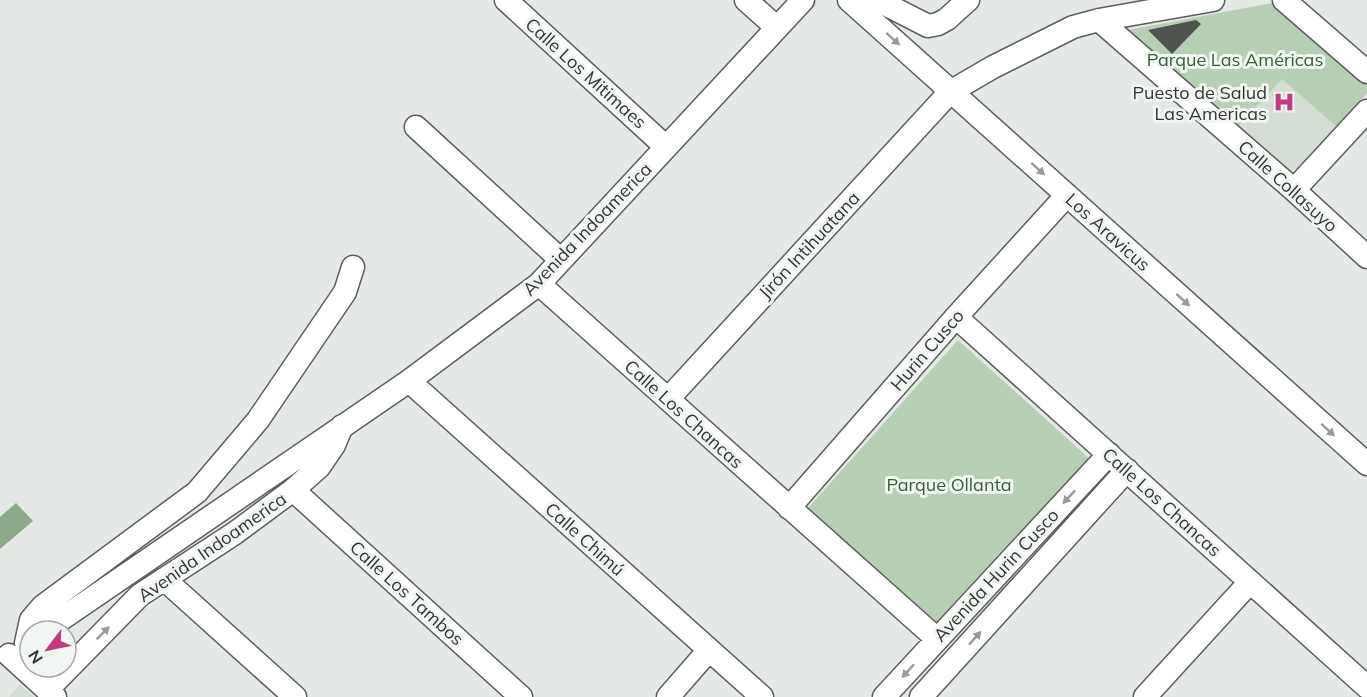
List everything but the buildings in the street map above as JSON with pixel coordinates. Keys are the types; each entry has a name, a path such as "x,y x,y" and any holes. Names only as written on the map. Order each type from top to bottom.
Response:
{"street":[{"name":"Calle Los Mitimaes","path":"506,0 666,147"},
{"path":"746,0 777,28"},
{"name":"Avenida Indoamerica","path":"64,619 342,425 409,381 539,284 803,0"},
{"name":"Los Aravicus","path":"849,0 1367,464"},
{"path":"869,0 883,3 927,26 947,19 968,0"},
{"name":"Jirón Intihuatana","path":"668,399 950,92 993,67 1063,32 1099,20 1213,0"},
{"path":"1284,0 1367,72"},
{"name":"Calle Collasuyo","path":"1099,20 1294,190 1367,257"},
{"path":"1294,190 1367,111"},
{"path":"416,127 561,260"},
{"name":"Hurin Cusco","path":"789,508 956,317 1067,195"},
{"path":"32,619 43,606 197,492 258,420 345,292 353,267"},
{"name":"Calle Los Chancas","path":"539,284 937,639"},
{"name":"Calle Los Chancas","path":"956,317 1367,687"},
{"name":"Calle Chimú","path":"409,381 762,697"},
{"name":"Avenida Indoamerica","path":"51,693 140,595 235,532 293,490 326,460 342,425"},
{"name":"Avenida Hurin Cusco","path":"884,697 1109,454"},
{"name":"Avenida Hurin Cusco","path":"921,697 1127,470"},
{"name":"Calle Los Tambos","path":"293,490 514,695"},
{"path":"164,579 295,697"},
{"path":"1145,697 1250,582"},
{"path":"668,697 710,650"},
{"path":"40,679 51,693"}],"shaded area":[{"name":"Puesto de Salud Las Americas","path":"1282,78 1337,127 1298,169 1288,171 1238,126"},
{"path":"16,503 33,521 0,549 0,517"},
{"path":"20,684 34,697 9,697"}],"green space":[{"name":"Parque Las Américas","path":"1277,2 1367,80 1367,93 1337,127 1282,79 1238,126 1128,30"},
{"name":"Parque Ollanta","path":"958,340 1091,460 940,628 808,508"}],"place":[{"name":"Puesto de Salud Las Americas","path":"1284,102"}]}
